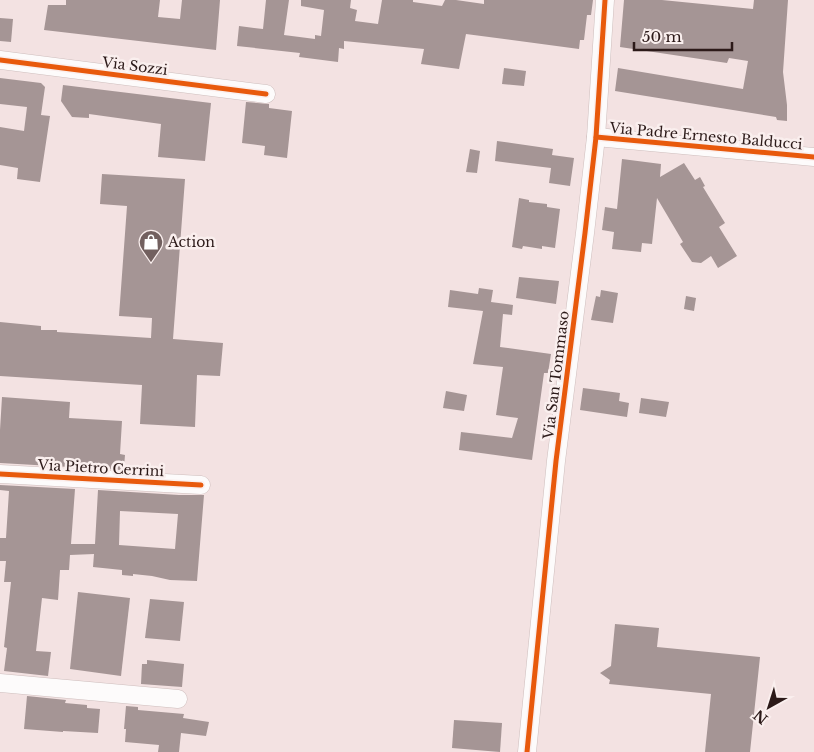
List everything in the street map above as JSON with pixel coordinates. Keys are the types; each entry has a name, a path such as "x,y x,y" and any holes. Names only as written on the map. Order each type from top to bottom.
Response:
{"street":[{"name":"Via San Tommaso","path":"527,752 556,461 596,137 605,0"},
{"name":"Via Sozzi","path":"0,60 266,94"},
{"name":"Via Padre Ernesto Balducci","path":"596,137 814,157"},
{"name":"Via Pietro Cerrini","path":"0,474 201,485"},
{"path":"0,684 178,699"}],"building":[{"path":"66,0 160,0 158,17 180,19 182,0 220,0 216,50 44,30 48,5 66,5"},
{"path":"266,0 289,0 284,35 315,39 315,35 321,36 324,10 301,6 301,0 351,0 350,8 357,10 355,21 378,24 382,0 413,0 413,2 442,6 445,0 484,4 484,0 593,0 591,15 587,15 584,40 580,40 579,49 466,34 459,69 421,64 424,49 344,41 344,49 339,48 338,62 299,57 300,53 237,46 239,26 263,29"},
{"path":"624,0 662,0 753,9 754,0 788,0 783,72 787,121 777,120 776,117 615,91 618,68 743,89 748,61 729,58 727,63 620,47"},
{"path":"0,18 13,19 11,42 0,41"},
{"path":"504,68 526,71 524,86 502,84"},
{"path":"0,78 41,83 45,87 41,115 50,116 40,182 17,179 18,168 0,165 0,127 24,131 27,107 0,104"},
{"path":"63,85 211,103 205,161 158,157 161,124 89,114 89,118 72,117 61,101"},
{"path":"246,102 269,104 269,108 292,111 287,158 264,155 265,146 242,143"},
{"path":"497,141 553,149 552,155 574,158 570,186 549,183 551,168 495,161"},
{"path":"470,149 480,151 477,173 466,172"},
{"path":"622,159 661,164 660,177 684,163 695,180 700,177 705,186 703,187 725,223 719,227 737,256 718,268 711,256 701,263 692,262 680,244 683,242 657,198 652,244 642,243 641,252 612,249 614,232 602,230 605,207 617,209"},
{"path":"102,174 185,179 173,339 223,343 220,376 197,375 195,427 140,424 142,385 0,376 0,322 41,326 41,330 57,330 57,332 151,338 152,318 119,316 127,206 100,204"},
{"path":"519,198 560,209 555,248 542,246 542,249 523,246 522,249 512,247"},
{"path":"519,277 559,281 556,304 516,298"},
{"path":"479,288 493,290 491,302 513,305 512,315 503,314 500,347 551,354 548,373 544,373 532,460 459,450 461,432 512,438 518,418 496,415 503,367 473,364 483,311 448,307 450,290 478,294"},
{"path":"601,290 618,293 613,323 591,320 596,296 600,297"},
{"path":"686,296 696,298 694,311 684,309"},
{"path":"583,388 620,393 619,401 629,403 627,417 580,410"},
{"path":"446,391 467,395 464,411 443,408"},
{"path":"2,397 70,402 69,418 122,421 120,454 125,455 124,467 122,470 0,463"},
{"path":"641,398 669,402 666,417 639,413"},
{"path":"0,485 75,489 71,544 95,544 98,490 204,495 197,581 170,580 133,574 133,576 122,575 122,570 93,567 94,554 70,555 69,570 60,570 58,600 42,598 36,651 51,652 48,676 4,671 7,648 4,647 11,582 4,582 6,561 0,561 0,538 6,538 9,491 0,490","holes":["120,511 178,514 175,549 119,545"]},
{"path":"78,592 130,598 121,676 70,669"},
{"path":"150,599 184,602 180,641 145,638"},
{"path":"615,624 659,628 657,647 760,657 750,752 705,752 711,694 609,684 610,680 600,673 611,666"},
{"path":"147,660 184,664 182,687 141,684 142,664 147,664"},
{"path":"27,696 66,700 65,703 87,705 87,708 100,709 98,733 24,729"},
{"path":"126,706 138,707 138,710 184,714 183,718 209,722 206,736 181,733 179,752 158,752 159,745 125,742"},
{"path":"454,720 502,723 500,752 452,748"}],"cycle path":[{"path":"527,752 556,461 596,137 605,0"},
{"path":"0,60 266,94"},
{"path":"596,137 814,157"},
{"path":"0,474 201,485"}],"place":[{"name":"Action","path":"151,263"}]}
